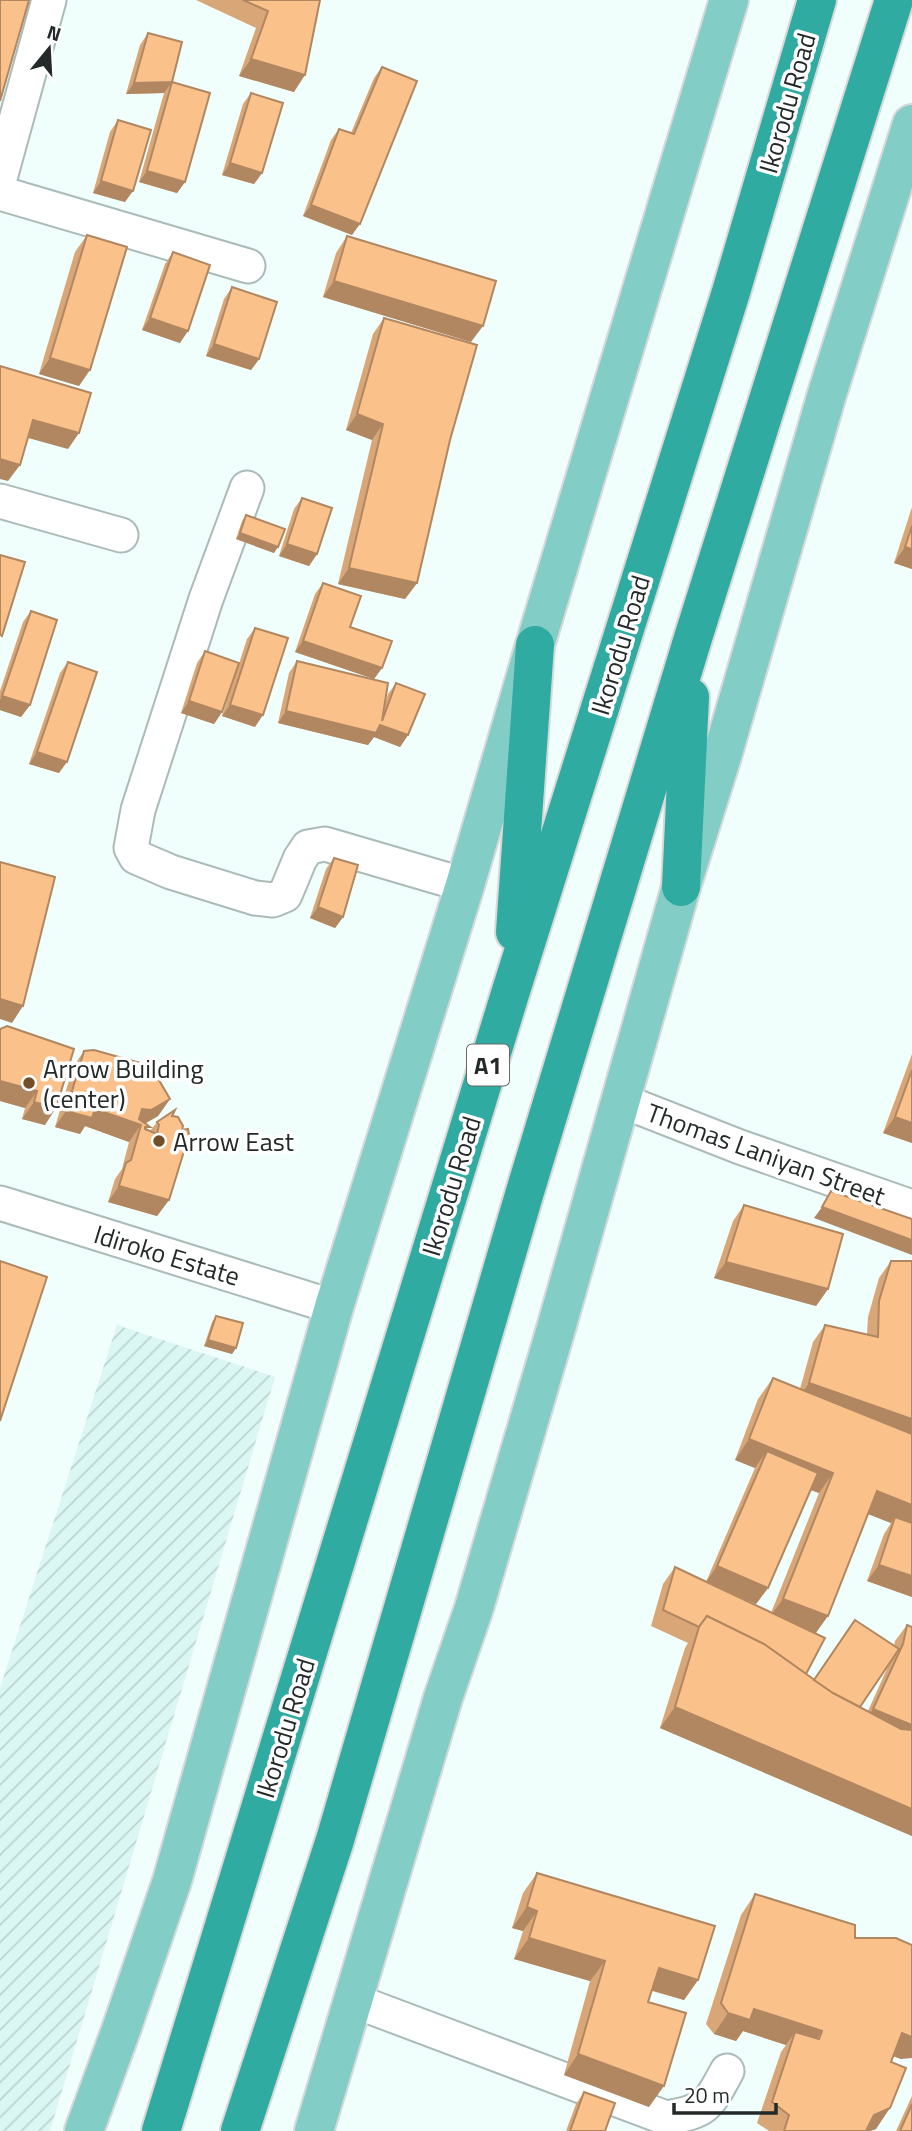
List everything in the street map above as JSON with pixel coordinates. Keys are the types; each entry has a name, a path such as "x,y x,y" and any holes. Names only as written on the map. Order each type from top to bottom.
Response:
{"highway":[{"name":"Ikorodu Road","path":"161,2126 510,994 731,292 817,0"},
{"path":"240,2131 335,1840 524,1195 693,638 894,0"},
{"path":"681,887 693,638"},
{"path":"510,994 535,645"}],"main road":[{"path":"84,2131 172,1881 334,1307 465,885 729,0"},
{"path":"314,2131 443,1699 474,1608 681,887 722,756 827,394 905,168 912,124"}],"street":[{"path":"0,178 49,0"},
{"path":"0,193 248,266"},
{"path":"247,488 206,599 138,810 131,848 136,857 171,872 256,898 273,900 285,895 308,847 325,844 465,885"},
{"path":"0,501 121,535"},
{"name":"Thomas Laniyan Street","path":"620,1100 740,1147 912,1207"},
{"name":"Idiroko Estate","path":"0,1203 334,1307"},
{"path":"352,2000 666,2118 692,2114 709,2103 727,2071"}],"shaded area":[{"path":"117,1325 275,1377 50,2131 0,2131 0,1688"}],"building":[{"path":"0,0 29,0 0,101"},
{"path":"243,0 320,0 305,75 251,59 268,11"},
{"path":"148,33 182,42 172,82 134,83"},
{"path":"382,67 417,81 360,224 311,205 339,129 354,134"},
{"path":"172,82 210,93 185,182 147,171"},
{"path":"251,93 283,103 262,173 230,163"},
{"path":"118,120 151,130 133,191 101,181"},
{"path":"87,235 127,247 90,370 50,358"},
{"path":"347,236 496,281 483,326 334,281"},
{"path":"173,252 210,265 188,331 150,318"},
{"path":"232,287 277,302 259,359 214,344"},
{"path":"384,318 477,345 450,440 417,583 349,568 383,424 357,414"},
{"path":"0,366 91,393 79,433 33,420 20,465 0,459"},
{"path":"302,498 332,508 317,554 287,544"},
{"path":"246,515 285,529 278,547 240,533"},
{"path":"912,526 912,549 905,547"},
{"path":"0,555 25,562 2,636 0,635"},
{"path":"323,583 361,596 350,627 392,641 382,668 303,641"},
{"path":"31,611 57,620 30,705 2,696"},
{"path":"255,628 288,638 263,715 230,705"},
{"path":"205,651 239,663 222,712 189,701"},
{"path":"297,661 388,683 382,721 396,683 425,694 408,735 380,725 376,733 286,711"},
{"path":"68,662 97,672 67,762 37,752"},
{"path":"334,858 358,865 343,917 318,907"},
{"path":"0,862 55,877 23,1006 0,999"},
{"path":"7,1026 74,1049 56,1108 34,1102 37,1091 0,1081 0,1029"},
{"name":"Arrow East","path":"94,1050 158,1068 156,1075 170,1099 151,1110 142,1109 139,1119 150,1127 145,1129 157,1134 157,1122 175,1110 172,1116 178,1117 183,1126 182,1130 188,1129 189,1135 169,1200 119,1186 126,1163 131,1160 141,1125 95,1109 92,1118 66,1111 84,1051"},
{"path":"912,1070 912,1123 895,1117"},
{"path":"831,1191 912,1219 912,1240 822,1207"},
{"path":"744,1205 843,1234 828,1289 726,1262"},
{"path":"0,1261 47,1277 0,1421"},
{"path":"891,1261 912,1261 912,1419 809,1383 825,1325 878,1337 879,1301"},
{"path":"216,1316 243,1323 236,1348 208,1340"},
{"path":"773,1378 912,1434 912,1505 877,1491 828,1616 783,1599 833,1473 749,1439"},
{"path":"767,1451 818,1473 768,1588 717,1566"},
{"path":"895,1517 912,1523 912,1576 879,1565"},
{"path":"675,1567 825,1638 806,1674 764,1644 707,1616 699,1627 663,1610"},
{"path":"707,1616 764,1644 833,1693 901,1729 912,1730 912,1809 675,1707 699,1627"},
{"path":"855,1620 899,1649 860,1707 814,1680"},
{"path":"907,1625 912,1627 912,1725 873,1709 903,1644"},
{"path":"537,1873 715,1926 698,1980 659,1968 648,2002 686,2013 664,2086 578,2054 605,1961 529,1938 537,1911 527,1907"},
{"path":"755,1894 855,1925 855,1938 896,1938 912,1945 912,2037 902,2033 891,2062 906,2068 890,2108 874,2115 866,2131 784,2131 789,2115 772,2102 795,2032 819,2039 822,2031 754,2009 750,2020 728,2013 721,2003"},
{"path":"584,2092 615,2103 605,2131 570,2131"},
{"path":"912,2104 912,2131 900,2131"}],"place":[{"name":"Arrow Building (center)","path":"29,1083"},
{"name":"Arrow East","path":"159,1141"}]}
